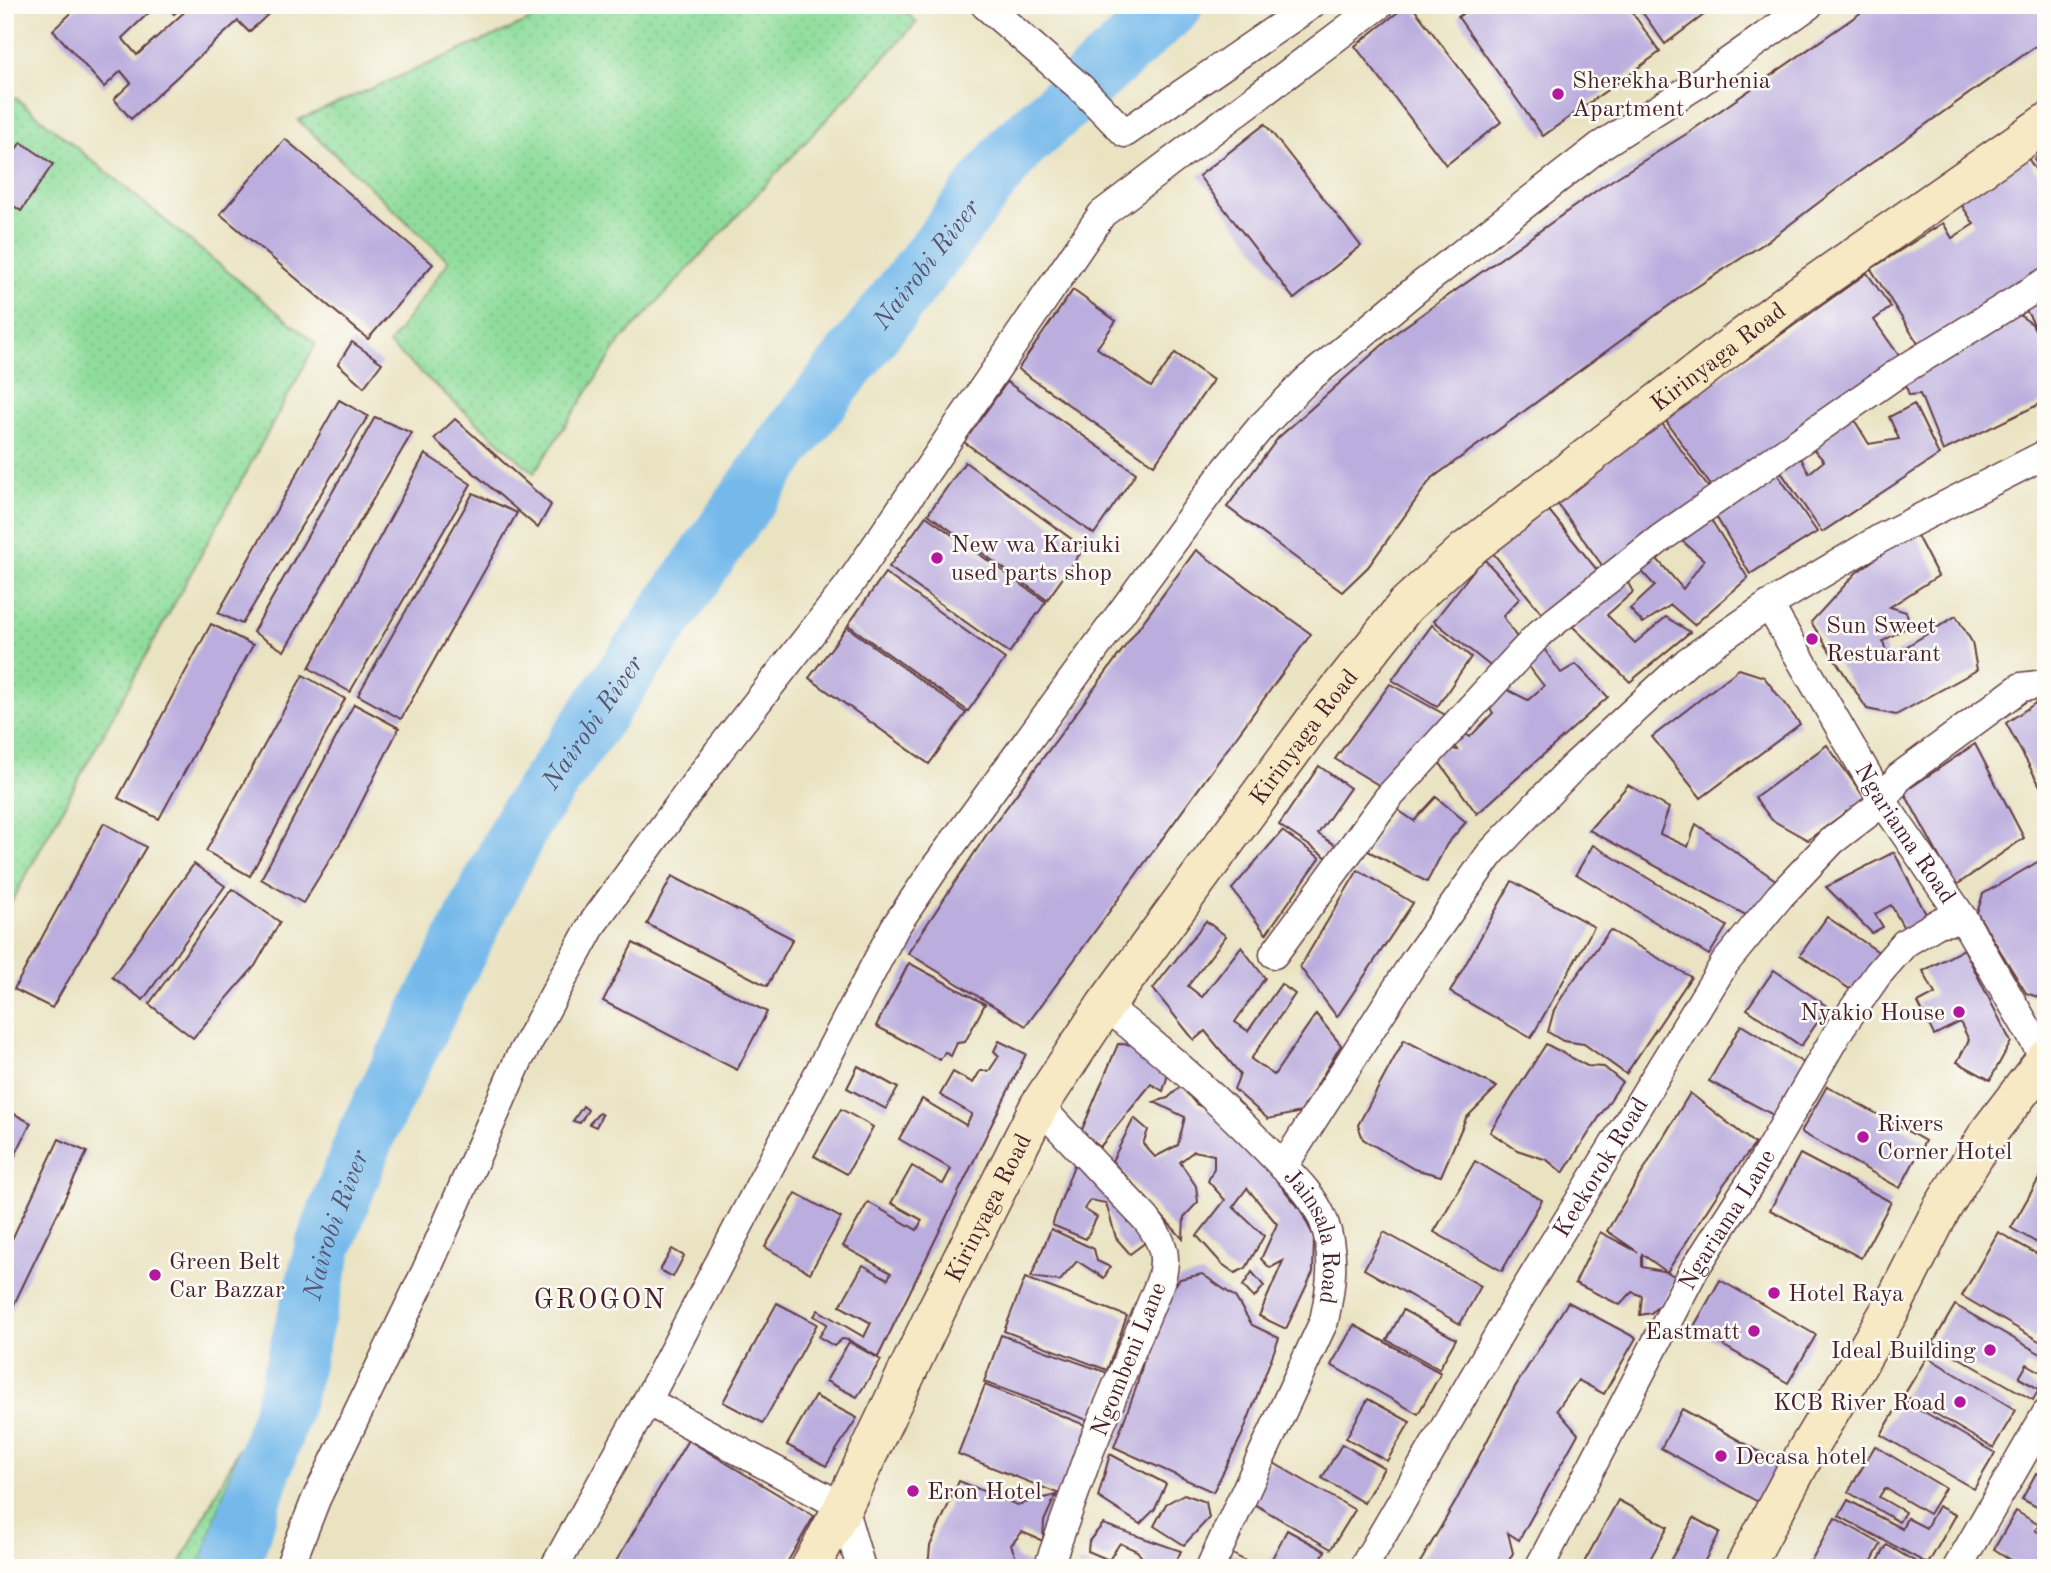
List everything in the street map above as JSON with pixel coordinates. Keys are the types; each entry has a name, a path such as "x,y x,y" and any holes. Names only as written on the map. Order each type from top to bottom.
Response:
{"street":[{"path":"985,5 1082,88 1125,133 1311,5"},
{"path":"289,1568 316,1499 431,1259 518,1061 593,923 718,752 849,585 1102,214 1379,5"},
{"path":"555,1568 647,1401 895,927 937,865 1194,512 1260,428 1306,381 1420,286 1600,146 1693,87 1809,5"},
{"name":"Kirinyaga Road","path":"810,1568 844,1507 942,1299 1039,1106 1105,1006 1317,717 1406,605 1465,551 1789,302 2046,123"},
{"path":"1274,954 1388,798 1539,634 1672,530 1901,371 2046,282"},
{"path":"1283,1167 1360,1052 1413,963 1490,854 1572,768 1688,662 1769,605 1881,538 2046,454"},
{"name":"Ngariama Road","path":"1769,605 1883,802 1964,920 2046,1058"},
{"name":"Keekorok Road","path":"1363,1568 1523,1292 1725,963 1780,896 1832,841 1883,802 1899,777 2021,687 2046,684"},
{"name":"Ngariama Lane","path":"1539,1568 1694,1270 1752,1180 1841,1027 1878,974 1905,943 1940,922 1964,920"},
{"name":"Jainsala Road","path":"1105,1006 1204,1089 1307,1191 1324,1222 1332,1261 1331,1291 1324,1321 1210,1568"},
{"path":"1744,1568 1807,1450 1892,1307 1941,1210 1989,1132 2046,1058"},
{"name":"Ngombeni Lane","path":"1039,1106 1146,1219 1165,1248 1159,1285 1100,1426 1048,1568"},
{"path":"647,1401 844,1507 860,1568"},
{"path":"1957,1568 2046,1414"}],"green space":[{"path":"527,5 897,5 917,22 620,342 534,473 389,344 449,261 298,120 531,20"},
{"path":"5,89 316,344 5,914"},
{"path":"239,1448 199,1568 178,1568"}],"building":[{"path":"80,5 157,5 122,38 137,55 192,5 275,8 249,32 238,21 131,119 114,99 131,83 121,71 104,87 53,30"},
{"path":"166,5 184,5 174,14"},
{"path":"1407,5 1411,5 1501,122 1446,165 1355,46"},
{"name":"Sherekha Burhenia Apartment","path":"1475,5 1627,5 1660,52 1543,136 1458,17"},
{"path":"1637,5 1717,5 1665,44"},
{"path":"1872,5 2046,5 2046,39 1859,172 1768,241 1678,299 1431,479 1368,567 1342,592 1227,507 1278,438 1397,332 1603,186 1688,133"},
{"path":"1265,124 1361,246 1294,299 1199,176"},
{"path":"285,139 433,264 368,339 220,214"},
{"path":"21,142 53,164 21,211 5,200 5,165"},
{"path":"2046,150 2046,178 2034,159"},
{"path":"2026,155 2046,186 2046,276 1924,353 1871,269 1943,223 1952,238 1974,224 1957,198"},
{"path":"1867,273 1891,307 1874,320 1900,357 1714,490 1664,418"},
{"path":"1073,290 1116,321 1097,348 1151,387 1175,353 1213,380 1154,465 1018,369"},
{"path":"2046,292 2046,345 2023,305"},
{"path":"2012,310 2032,324 2046,351 2046,401 1943,451 1920,394 1909,395 1905,383"},
{"path":"352,342 382,363 364,387 338,364"},
{"path":"1007,382 1136,473 1094,534 964,442"},
{"path":"339,400 368,416 242,624 218,613"},
{"path":"1914,404 1939,455 1822,532 1779,469 1797,451 1809,473 1824,461 1808,443 1850,413 1869,444 1899,439 1889,417"},
{"path":"375,417 412,433 284,651 253,632"},
{"path":"1658,418 1713,494 1607,572 1552,496"},
{"path":"455,419 551,505 538,528 434,439"},
{"path":"425,454 471,484 350,692 309,668"},
{"path":"965,462 1084,548 1047,600 928,514"},
{"path":"1776,472 1817,532 1750,574 1714,513"},
{"path":"473,493 517,513 401,719 358,695"},
{"path":"1547,508 1602,576 1547,620 1492,552"},
{"path":"926,516 1046,602 1009,653 889,567"},
{"path":"1710,518 1748,578 1694,625 1671,605 1643,623 1630,609 1655,586 1635,564 1651,552 1683,589 1704,560 1679,538"},
{"path":"1914,530 1938,576 1890,607 1906,612 1911,625 1883,641 1888,658 1956,616 1972,642 1977,670 1896,715 1867,709 1811,622 1856,573"},
{"path":"1196,550 1311,634 1026,1026 908,953 987,834"},
{"path":"1483,558 1520,598 1503,616 1519,641 1494,669 1434,621"},
{"path":"885,573 1005,659 968,711 848,625"},
{"path":"1623,574 1633,592 1607,615 1635,643 1666,617 1690,632 1630,682 1567,621"},
{"path":"211,624 253,645 159,819 118,798"},
{"path":"1432,625 1471,657 1437,707 1392,680"},
{"path":"847,627 966,713 929,764 809,678"},
{"path":"1542,646 1561,673 1576,664 1608,697 1477,814 1434,755 1442,747 1458,750 1452,740 1458,729 1470,737 1493,713 1486,703 1500,686 1528,700 1544,686 1527,664"},
{"path":"1739,669 1764,677 1800,724 1701,798 1652,737"},
{"path":"303,675 345,699 250,876 206,851"},
{"path":"1390,684 1449,717 1387,790 1335,759"},
{"path":"2046,696 2046,797 2006,723"},
{"path":"354,704 399,728 344,837 303,903 261,879"},
{"path":"1975,744 2024,838 1955,886 1904,792"},
{"path":"1827,745 1865,798 1808,840 1772,820 1755,798"},
{"path":"1319,766 1350,788 1318,834 1343,850 1335,863 1279,825"},
{"path":"1628,785 1669,808 1660,834 1688,847 1696,824 1777,881 1753,919 1589,830"},
{"path":"1436,797 1466,822 1447,844 1427,882 1368,851 1395,808 1414,821"},
{"path":"104,823 146,847 52,1008 14,989"},
{"path":"1282,831 1320,858 1266,934 1232,889"},
{"path":"1593,845 1727,926 1709,955 1576,874"},
{"path":"1894,852 1928,918 1905,930 1891,905 1875,914 1883,927 1872,933 1826,887"},
{"path":"2046,857 2046,1000 2026,993 1977,913 1983,894"},
{"path":"194,864 225,886 143,1000 112,977"},
{"path":"1358,870 1413,903 1337,1017 1300,967"},
{"path":"672,876 793,939 767,986 647,924"},
{"path":"1512,881 1594,927 1531,1038 1450,992"},
{"path":"232,889 280,922 255,966 193,1038 149,1004"},
{"path":"1827,917 1883,955 1857,994 1800,955"},
{"path":"1206,921 1226,936 1188,986 1202,997 1241,947 1265,978 1235,1022 1248,1031 1281,984 1295,994 1251,1059 1274,1075 1316,1014 1341,1045 1301,1112 1268,1119 1234,1089 1240,1074 1205,1031 1194,1040 1153,989"},
{"path":"1610,930 1691,977 1626,1074 1584,1044 1563,1041 1548,1032 1554,1010"},
{"path":"633,943 767,1012 737,1070 603,1001"},
{"name":"Nyakio House","path":"1964,949 2011,1042 1990,1080 1957,1062 1969,1040 1960,1022 1934,1035 1918,1003 1935,994 1923,971"},
{"path":"909,963 985,1004 965,1042 957,1043 951,1056 945,1052 940,1060 876,1026"},
{"path":"1774,970 1828,1007 1801,1046 1747,1009"},
{"path":"1741,1025 1807,1065 1779,1118 1709,1081"},
{"path":"1404,1040 1497,1087 1466,1118 1441,1176 1414,1169 1363,1139 1358,1125"},
{"path":"999,1041 1026,1054 878,1357 849,1340 842,1339 834,1346 819,1337 827,1324 814,1316 818,1310 864,1337 871,1323 840,1306 863,1265 888,1279 891,1273 843,1246 868,1202 917,1230 922,1220 891,1203 912,1166 943,1184 951,1169 899,1139 922,1099 966,1125 972,1114 940,1095 953,1072 973,1083 980,1071 989,1071 999,1056 994,1051"},
{"path":"1118,1044 1143,1045 1170,1068 1163,1091 1151,1084 1100,1147 1081,1132"},
{"path":"1546,1044 1587,1066 1604,1067 1622,1082 1563,1173 1547,1160 1517,1150 1490,1132"},
{"path":"858,1066 898,1088 886,1109 847,1088"},
{"path":"1181,1086 1196,1104 1220,1116 1236,1131 1300,1209 1314,1237 1313,1272 1286,1329 1259,1316 1283,1261 1270,1268 1261,1259 1277,1224 1247,1188 1233,1207 1264,1236 1246,1268 1235,1273 1222,1264 1197,1236 1225,1200 1208,1181 1214,1168 1214,1155 1194,1151 1180,1162 1196,1186 1198,1202 1184,1217 1183,1239 1112,1161 1134,1118 1148,1130 1143,1144 1155,1157 1178,1145 1185,1117 1154,1102 1168,1098"},
{"name":"Rivers Corner Hotel","path":"1827,1086 1925,1141 1900,1188 1801,1132"},
{"path":"1690,1093 1755,1144 1724,1184 1667,1272 1676,1277 1665,1300 1651,1313 1640,1315 1642,1296 1632,1292 1620,1305 1575,1283 1600,1232 1638,1252 1607,1231","holes":["1642,1254 1667,1272 1642,1267"]},
{"path":"583,1106 588,1110 580,1123 573,1121"},
{"path":"5,1109 31,1123 5,1176"},
{"path":"841,1109 873,1127 847,1174 814,1156"},
{"path":"599,1113 602,1115 596,1127 589,1124"},
{"path":"59,1139 87,1152 5,1323 5,1254"},
{"path":"1078,1154 1150,1239 1130,1254 1116,1238 1106,1203 1090,1200 1084,1209 1097,1217 1086,1239 1052,1225"},
{"path":"1800,1154 1891,1202 1861,1258 1770,1210"},
{"path":"1475,1161 1542,1200 1502,1271 1434,1232"},
{"path":"2046,1166 2046,1248 2011,1228"},
{"path":"796,1193 841,1218 810,1273 765,1247"},
{"path":"1051,1229 1094,1249 1097,1261 1110,1267 1104,1278 1077,1261 1060,1281 1031,1277"},
{"path":"1384,1232 1481,1286 1460,1324 1364,1269"},
{"path":"1998,1232 2046,1259 2046,1345 1962,1296"},
{"path":"672,1249 684,1256 673,1277 660,1270"},
{"path":"1252,1272 1264,1286 1254,1298 1243,1286"},
{"path":"1202,1274 1235,1297 1252,1325 1279,1338 1242,1435 1213,1492 1114,1447 1136,1388 1159,1305 1180,1279"},
{"path":"1025,1278 1127,1316 1107,1370 1004,1331"},
{"name":"Eastmatt","path":"1720,1280 1816,1335 1788,1383 1693,1328"},
{"path":"1568,1302 1636,1338 1604,1394 1578,1380 1557,1410 1578,1434 1519,1540 1508,1533 1513,1553 1508,1562 1518,1568 1418,1566 1456,1501 1515,1387"},
{"path":"777,1303 817,1324 763,1423 723,1402"},
{"name":"Ideal Building","path":"1955,1305 2046,1357 2046,1375 2027,1364 2019,1378 2039,1389 2033,1400 1933,1343"},
{"path":"1403,1310 1456,1339 1439,1369 1387,1340"},
{"path":"1354,1325 1441,1373 1418,1414 1331,1365"},
{"path":"1001,1335 1108,1373 1090,1421 984,1382"},
{"path":"849,1342 881,1360 857,1397 826,1381"},
{"name":"KCB River Road","path":"1927,1357 2016,1410 1993,1448 1904,1395"},
{"path":"985,1385 1090,1427 1062,1495 958,1454"},
{"path":"815,1396 857,1418 826,1466 787,1445"},
{"path":"1368,1399 1410,1422 1387,1461 1346,1438"},
{"path":"1902,1399 1995,1453 1974,1489 1881,1435"},
{"name":"Decasa hotel","path":"1682,1409 1782,1464 1760,1503 1661,1448"},
{"path":"688,1440 814,1516 784,1568 612,1568"},
{"path":"1342,1444 1384,1468 1364,1503 1322,1478"},
{"path":"1875,1446 1945,1488 1929,1514 1885,1488 1879,1497 1905,1512 1899,1522 1848,1492"},
{"path":"1110,1454 1166,1484 1155,1509 1140,1524 1098,1497"},
{"path":"1272,1462 1355,1510 1331,1549 1249,1501"},
{"path":"2036,1473 2046,1478 2046,1512 2022,1499"},
{"path":"959,1481 1017,1505 1056,1495 1044,1521 1043,1541 1022,1532 1011,1545 1016,1558 1032,1564 1030,1568 928,1568 930,1546"},
{"path":"1184,1494 1206,1502 1209,1518 1184,1545 1154,1526 1166,1504"},
{"path":"1618,1500 1668,1527 1645,1568 1581,1568"},
{"path":"1848,1500 1902,1529 1907,1518 1926,1528 1938,1506 1956,1515 1928,1564 1839,1516"},
{"path":"2016,1511 2039,1525 2035,1530 2046,1537 2046,1568 2017,1568 2019,1565 1994,1549"},
{"path":"1694,1518 1720,1532 1701,1568 1666,1568"},
{"path":"1835,1518 1881,1544 1868,1568 1807,1568"},
{"path":"1103,1524 1181,1551 1173,1568 1135,1568 1147,1564 1137,1551 1120,1543 1109,1560 1088,1551 1089,1541"},
{"path":"1287,1530 1325,1551 1316,1568 1267,1568"},
{"path":"1887,1545 1919,1564 1917,1568 1874,1568"},
{"path":"1231,1553 1258,1568 1222,1568"},
{"path":"1079,1562 1095,1567 1095,1568 1078,1568"}],"waterway":[{"name":"Nairobi River","path":"230,1568 285,1402 324,1246 367,1133 523,821 784,446 1017,146 1174,5"}],"place":[{"name":"Sherekha Burhenia Apartment","path":"1558,94"},
{"name":"New wa Kariuki used parts shop","path":"937,558"},
{"name":"Sun Sweet Restuarant","path":"1812,639"},
{"name":"Nyakio House","path":"1959,1012"},
{"name":"Rivers Corner Hotel","path":"1863,1137"},
{"name":"Green Belt Car Bazzar","path":"155,1275"},
{"name":"Hotel Raya","path":"1774,1293"},
{"name":"Eastmatt","path":"1754,1331"},
{"name":"Ideal Building","path":"1990,1350"},
{"name":"KCB River Road","path":"1960,1402"},
{"name":"Decasa hotel","path":"1721,1456"},
{"name":"Eron Hotel","path":"913,1491"}],"district":[{"name":"GROGON","path":"600,1298"}]}
